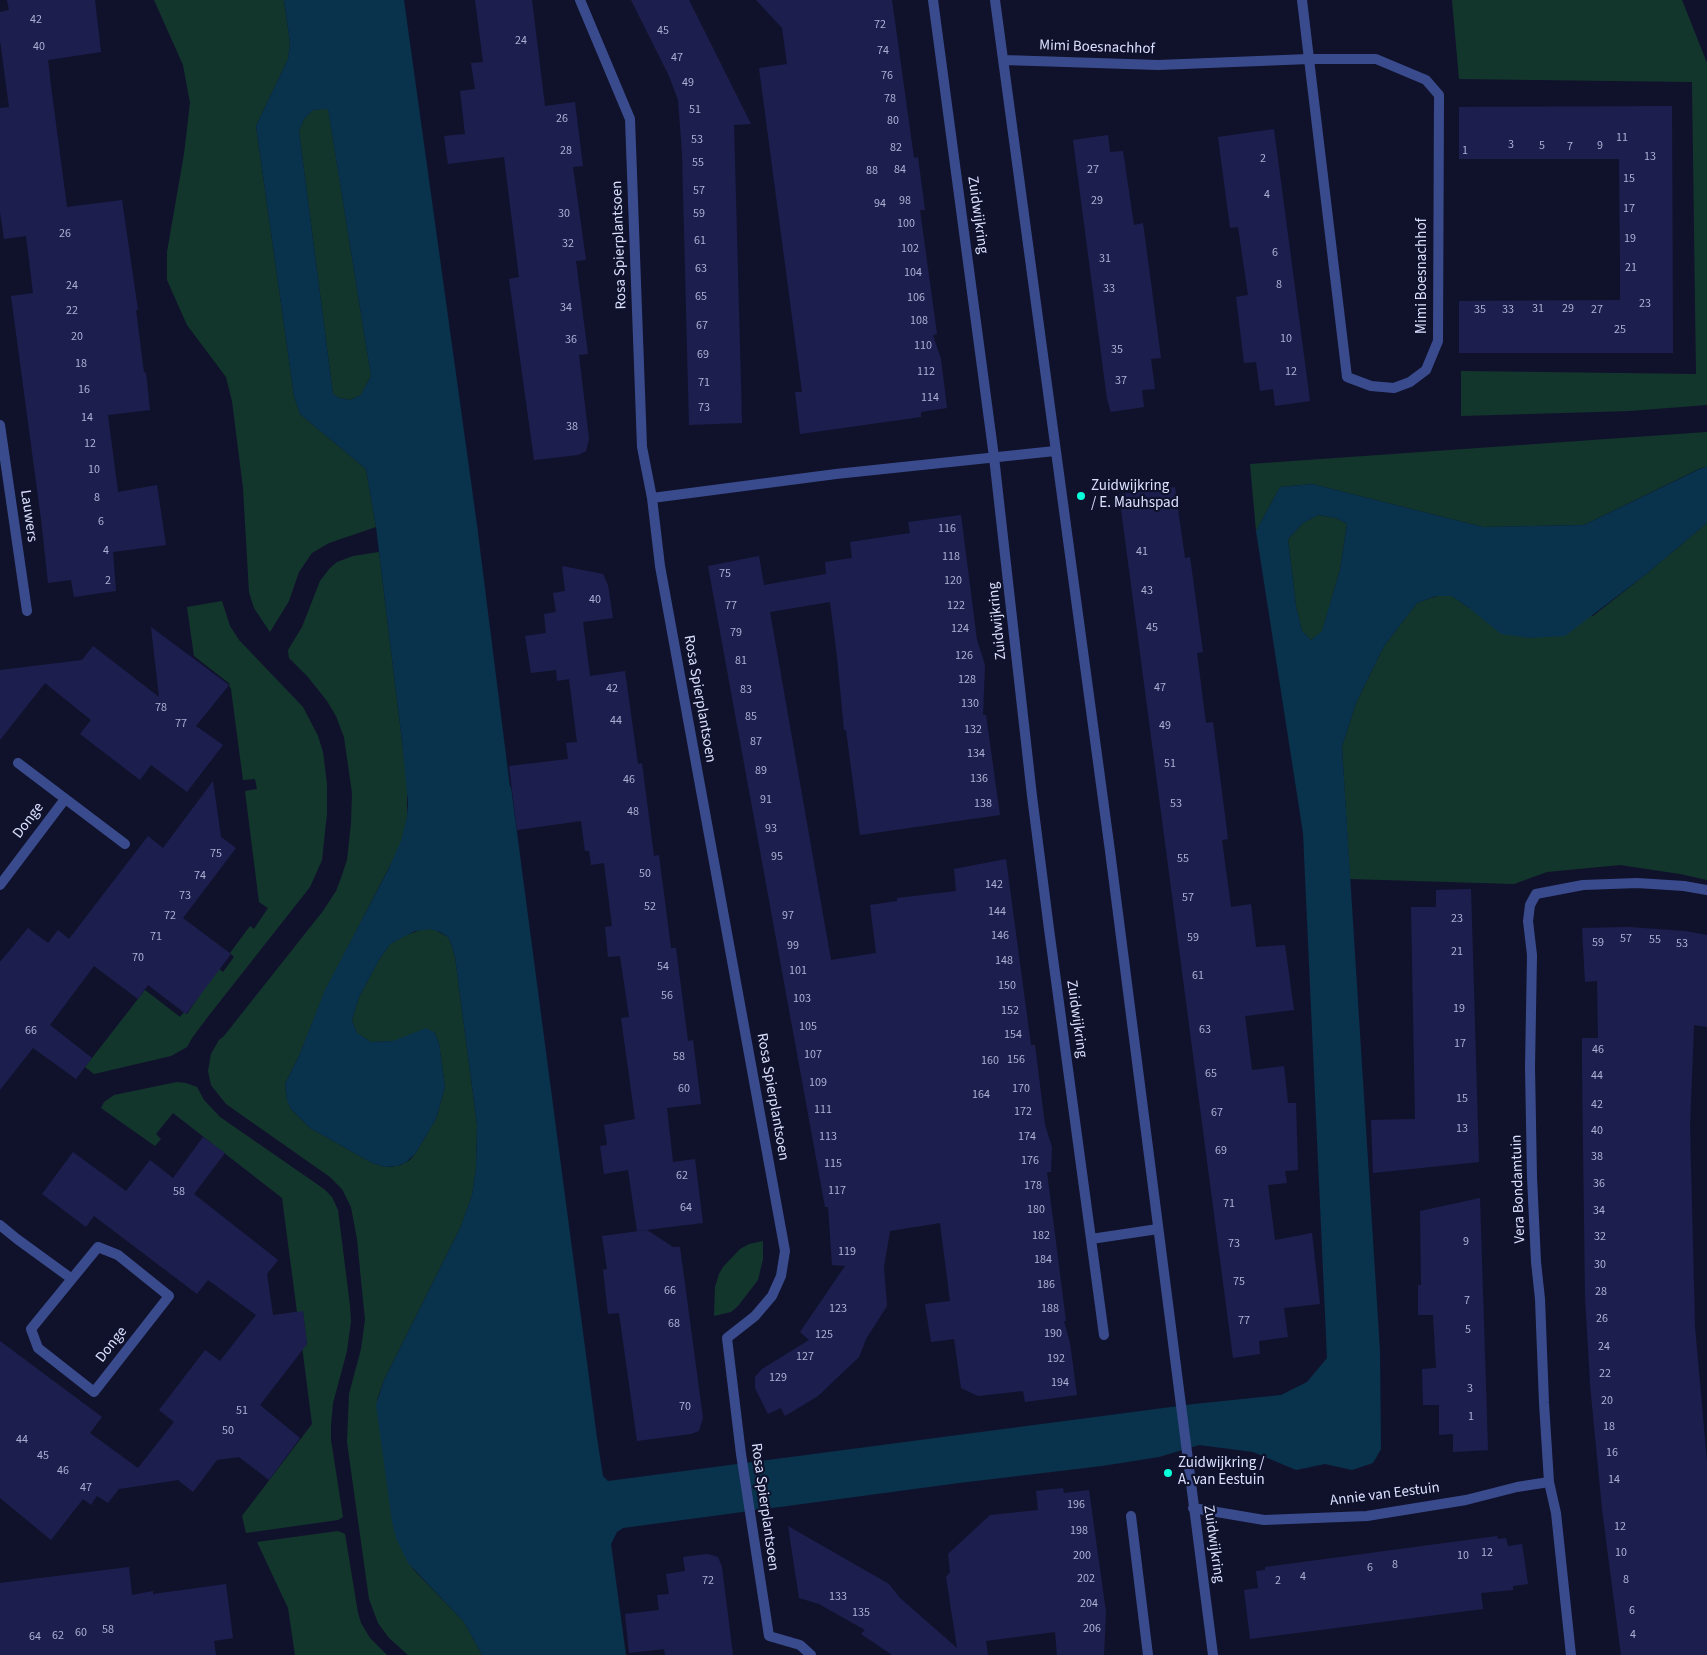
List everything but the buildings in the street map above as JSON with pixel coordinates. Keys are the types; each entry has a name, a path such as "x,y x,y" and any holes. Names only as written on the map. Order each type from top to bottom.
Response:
{"street":[{"name":"Rosa Spierplantsoen","path":"580,0 630,119 642,447 652,498 660,566 785,1251 781,1276 772,1296 755,1316 727,1338 741,1454 769,1636 800,1645 811,1655"},
{"name":"Zuidwijkring","path":"933,0 994,456 1032,796 1104,1335"},
{"name":"Zuidwijkring","path":"995,0 1109,841 1213,1655"},
{"name":"Mimi Boesnachhof","path":"1004,60 1158,65 1309,60 1376,59 1426,80 1439,95 1438,341 1426,370 1410,382 1394,388 1371,386 1347,377 1309,60 1306,35 1302,0"},
{"name":"Lauwers","path":"0,425 27,611"},
{"path":"652,498 836,474 1055,451"},
{"name":"Donge","path":"18,763 125,844"},
{"name":"Donge","path":"0,885 65,799"},
{"name":"Vera Bondamtuin","path":"1571,1655 1556,1513 1549,1482 1540,1299 1536,1262 1530,1067 1532,954 1528,921 1530,905 1536,894 1582,885 1638,883 1684,886 1707,890"},
{"path":"0,1225 72,1279"},
{"path":"1091,1239 1158,1229"},
{"name":"Donge","path":"98,1247 118,1255 170,1296 94,1392 38,1348 31,1330 72,1279 98,1247"},
{"name":"Annie van Eestuin","path":"1194,1508 1264,1520 1367,1516 1466,1500 1518,1487 1549,1482"},
{"path":"1131,1516 1148,1655"}],"green space":[{"path":"154,0 284,0 290,43 288,59 256,126 294,396 300,414 366,469 376,527 329,543 312,553 299,572 289,601 270,632 254,608 249,592 243,488 232,401 226,377 187,325 167,280 167,252 184,154 190,103 183,65"},
{"path":"1452,0 1682,0 1707,63 1707,405 1629,411 1461,416 1461,371 1696,374 1692,82 1459,79"},
{"path":"328,108 371,376 361,395 350,400 339,398 333,394 299,131 304,119 313,110"},
{"path":"1707,432 1707,467 1701,468 1584,525 1483,527 1312,484 1280,487 1256,531 1250,464"},
{"path":"1318,515 1336,518 1347,524 1340,570 1322,632 1311,640 1302,631 1296,606 1288,539 1303,523"},
{"path":"1707,523 1707,880 1620,865 1547,872 1514,884 1350,879 1342,747 1356,703 1384,646 1417,603 1437,596 1452,596 1469,608 1593,616"},
{"path":"379,552 407,782 407,817 403,837 396,854 325,991 299,1056 285,1084 287,1100 291,1109 310,1128 372,1163 391,1167 401,1165 410,1160 436,1119 445,1087 439,1043 434,1032 393,1041 371,1042 357,1033 352,1020 359,997 390,944 422,929 433,929 448,937 455,957 477,1125 476,1168 472,1195 461,1226 384,1380 377,1400 404,1554 413,1569 464,1622 482,1655 408,1655 389,1638 378,1623 369,1599 347,1442 349,1394 361,1349 365,1320 357,1239 351,1207 342,1189 330,1177 226,1104 211,1085 208,1071 211,1054 219,1040 323,911 336,891 347,860 352,793 344,737 336,716 327,701 308,677 289,658 288,650 302,627 320,581 330,568 337,562 353,556"},
{"path":"222,601 230,626 239,640 303,707 318,736 323,752 327,784 327,813 322,860 310,887 210,1014 187,1047 171,1056 94,1074 85,1067 145,990 180,1017 184,1012 187,1014 218,968 223,972 234,957 230,953 250,926 254,929 268,908 259,902 245,791 257,789 255,779 243,780 230,684 194,656 187,607"},
{"path":"177,1082 197,1087 204,1100 220,1117 324,1189 332,1197 338,1210 351,1321 347,1351 333,1403 331,1425 331,1440 343,1517 338,1520 246,1533 242,1516 312,1424 302,1346 307,1345 303,1312 297,1312 282,1198 173,1113 156,1134 161,1139 155,1146 101,1108 104,1102 114,1095"},
{"path":"763,1241 763,1259 758,1280 731,1312 714,1316 715,1287 723,1267 740,1249 749,1244"},
{"path":"338,1531 345,1534 361,1623 370,1638 387,1655 295,1655 288,1608 257,1542"}],"water":[{"path":"284,0 404,0 477,525 597,1438 603,1476 608,1481 1194,1404 1281,1395 1307,1382 1327,1358 1303,833 1256,531 1280,487 1312,484 1483,527 1584,525 1707,467 1707,523 1645,575 1565,636 1529,638 1501,634 1452,596 1436,596 1417,603 1384,646 1356,703 1342,747 1380,1351 1381,1449 1373,1463 1352,1470 1325,1464 1296,1470 1253,1452 1199,1445 1159,1457 1102,1466 623,1528 617,1532 611,1544 626,1655 482,1655 464,1622 408,1563 396,1538 392,1522 376,1405 384,1380 461,1226 472,1195 476,1168 477,1125 455,957 448,937 430,929 415,931 390,944 359,997 352,1020 357,1033 371,1042 393,1041 426,1028 434,1032 439,1043 445,1087 436,1119 415,1154 405,1163 397,1166 385,1167 372,1163 310,1128 291,1109 287,1100 285,1084 299,1056 325,990 388,870 401,841 407,817 408,803 376,527 366,469 300,414 294,396 256,126 288,59 290,43","holes":["328,109 371,376 361,395 350,400 339,398 333,394 299,131 304,119 313,110","1318,515 1336,518 1347,524 1340,570 1322,631 1311,640 1302,631 1296,606 1288,539 1303,523"]}],"place":[{"name":"Zuidwijkring / E. Mauhspad","path":"1081,496"},
{"name":"Zuidwijkring / A. van Eestuin","path":"1168,1473"}]}
